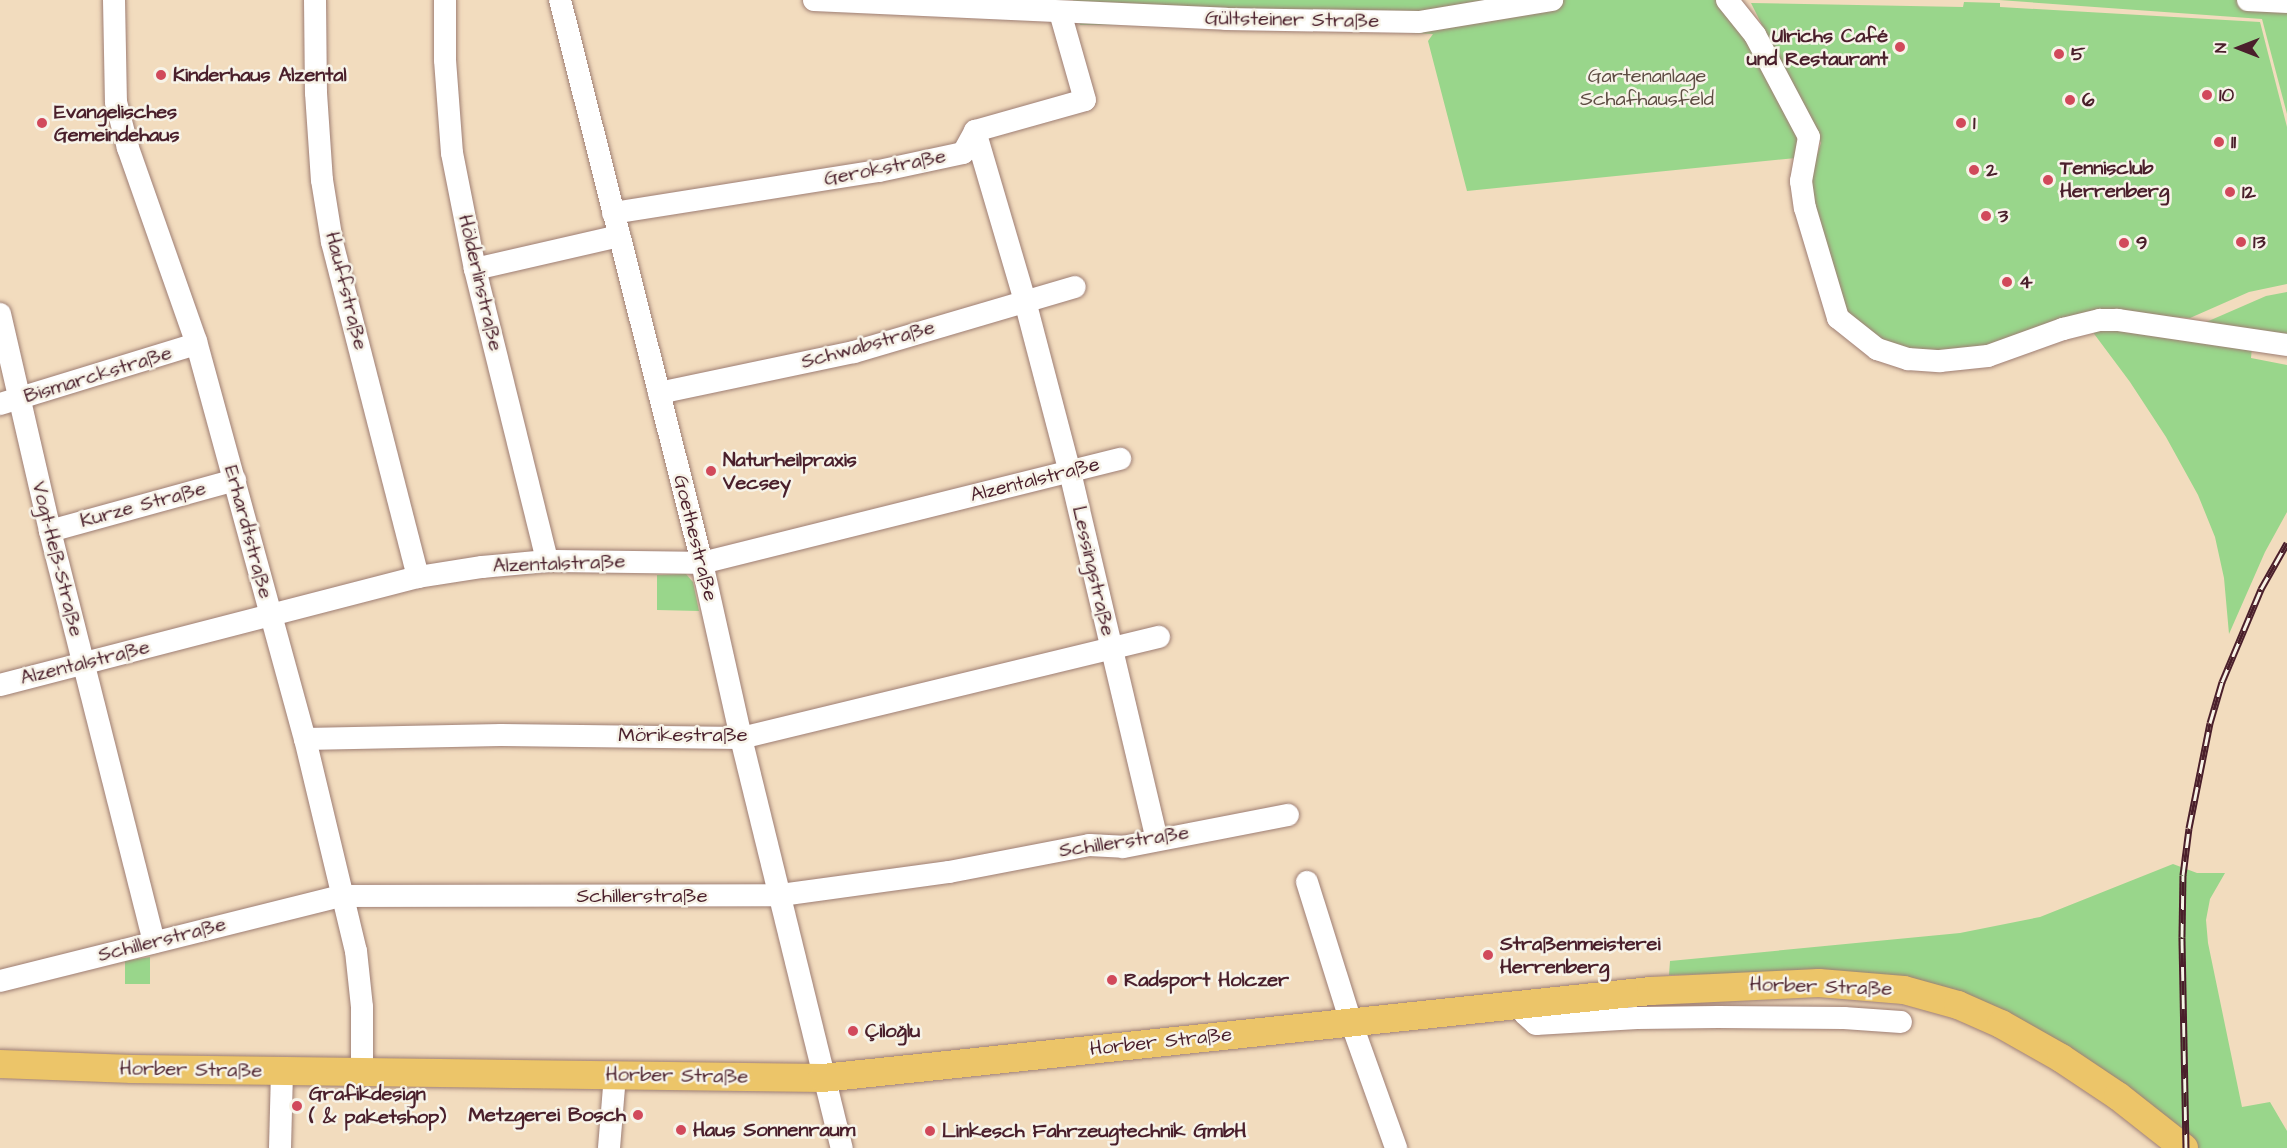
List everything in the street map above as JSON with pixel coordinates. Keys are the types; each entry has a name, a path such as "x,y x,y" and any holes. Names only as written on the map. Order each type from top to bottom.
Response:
{"main road":[{"name":"Horber Straße","path":"0,1064 282,1071 823,1078 1522,1004 1734,985 1819,983 1904,990 1958,1005 2001,1024 2041,1046 2118,1095 2184,1148"}],"street":[{"name":"Erhardtstraße","path":"114,0 116,102 128,148 196,344 305,739 359,967 363,1071"},
{"name":"Hauffstraße","path":"315,0 316,93 322,180 332,242 418,577"},
{"name":"Hölderlinstraße","path":"445,0 445,60 452,153 475,269 547,561"},
{"name":"Goethestraße","path":"560,0 702,562 741,738 842,1148"},
{"name":"Gültsteiner Straße","path":"814,0 1226,19 1419,22 1552,0"},
{"path":"1728,0 1755,35 1809,137 1801,181 1805,208 1838,318 1877,349 1908,359 1940,361 1988,356 2063,329 2100,320 2118,320 2287,345"},
{"path":"2248,0 2287,2"},
{"path":"975,130 1085,100 1060,12"},
{"name":"Gerokstraße","path":"613,213 869,173 963,153 975,130"},
{"name":"Lessingstraße","path":"975,130 1025,302 1070,472 1157,840"},
{"path":"475,269 619,236"},
{"name":"Schwabstraße","path":"659,393 854,351 1075,287"},
{"name":"Vogt-Heß-Straße","path":"0,314 10,401 50,531 154,942"},
{"name":"Bismarckstraße","path":"10,401 196,344"},
{"name":"Alzentalstraße","path":"0,685 418,577 482,567 547,561 702,562 1120,459"},
{"name":"Kurze Straße","path":"50,531 235,480"},
{"name":"Mörikestraße","path":"305,739 501,735 741,738 1159,637"},
{"name":"Schillerstraße","path":"0,981 342,896 781,895 949,872 1089,845 1123,847 1288,814"},
{"path":"1307,882 1351,1022 1396,1148"},
{"name":"Horber Straße","path":"1522,1004 1525,1014 1536,1024 1637,1018 1718,1017 1809,1017 1901,1022"},
{"path":"280,1148 282,1071"},
{"path":"609,1148 615,1075"}],"green space":[{"name":"Gartenanlage Schafhausfeld","path":"1073,0 1741,0 1817,143 1796,158 1467,191 1428,41 1433,34 1233,25 1080,25"},
{"path":"1999,0 2287,0 2287,114 2262,19"},
{"name":"Tennisclub Herrenberg","path":"1964,2 2000,3 2000,7 2260,22 2287,127 2287,284 2249,292 2190,318 2103,313 1982,349 1916,356 1882,343 1845,317 1807,185 1821,143 1751,3 1963,7"},
{"path":"2287,292 2287,339 2204,323 2266,296"},
{"path":"2089,327 2252,347 2251,358 2287,365 2287,512 2265,552 2229,634 2224,578 2215,537 2198,495 2166,437 2130,382"},
{"path":"686,574 693,582 699,611 657,610 657,575"},
{"path":"2173,864 2197,873 2225,873 2210,899 2206,920 2208,943 2242,1107 2270,1102 2287,1131 2287,1148 2162,1148 2058,1064 1997,1029 1843,972 1669,975 1670,961 1960,933 2040,917"},
{"path":"150,957 150,984 125,984 125,961"}],"railway":[{"path":"2186,1148 2182,937 2183,875 2189,828 2210,723 2222,682 2261,589 2287,543"}],"place":[{"name":"Ulrichs Café und Restaurant","path":"1900,47"},
{"name":"5","path":"2059,54"},
{"name":"Kinderhaus Alzental","path":"161,75"},
{"name":"10","path":"2207,95"},
{"name":"6","path":"2070,100"},
{"name":"Evangelisches Gemeindehaus","path":"42,123"},
{"name":"1","path":"1961,123"},
{"name":"11","path":"2219,142"},
{"name":"2","path":"1974,170"},
{"name":"Tennisclub Herrenberg","path":"2048,180"},
{"name":"12","path":"2230,192"},
{"name":"3","path":"1986,216"},
{"name":"13","path":"2241,242"},
{"name":"9","path":"2124,243"},
{"name":"4","path":"2007,282"},
{"name":"Naturheilpraxis Vecsey","path":"711,471"},
{"name":"Straßenmeisterei Herrenberg","path":"1488,955"},
{"name":"Radsport Holczer","path":"1112,980"},
{"name":"Çiloğlu","path":"853,1031"},
{"name":"Grafikdesign ( & paketshop)","path":"297,1106"},
{"name":"Metzgerei Bosch","path":"638,1115"},
{"name":"Haus Sonnenraum","path":"681,1130"},
{"name":"Linkesch Fahrzeugtechnik GmbH","path":"930,1131"}]}
